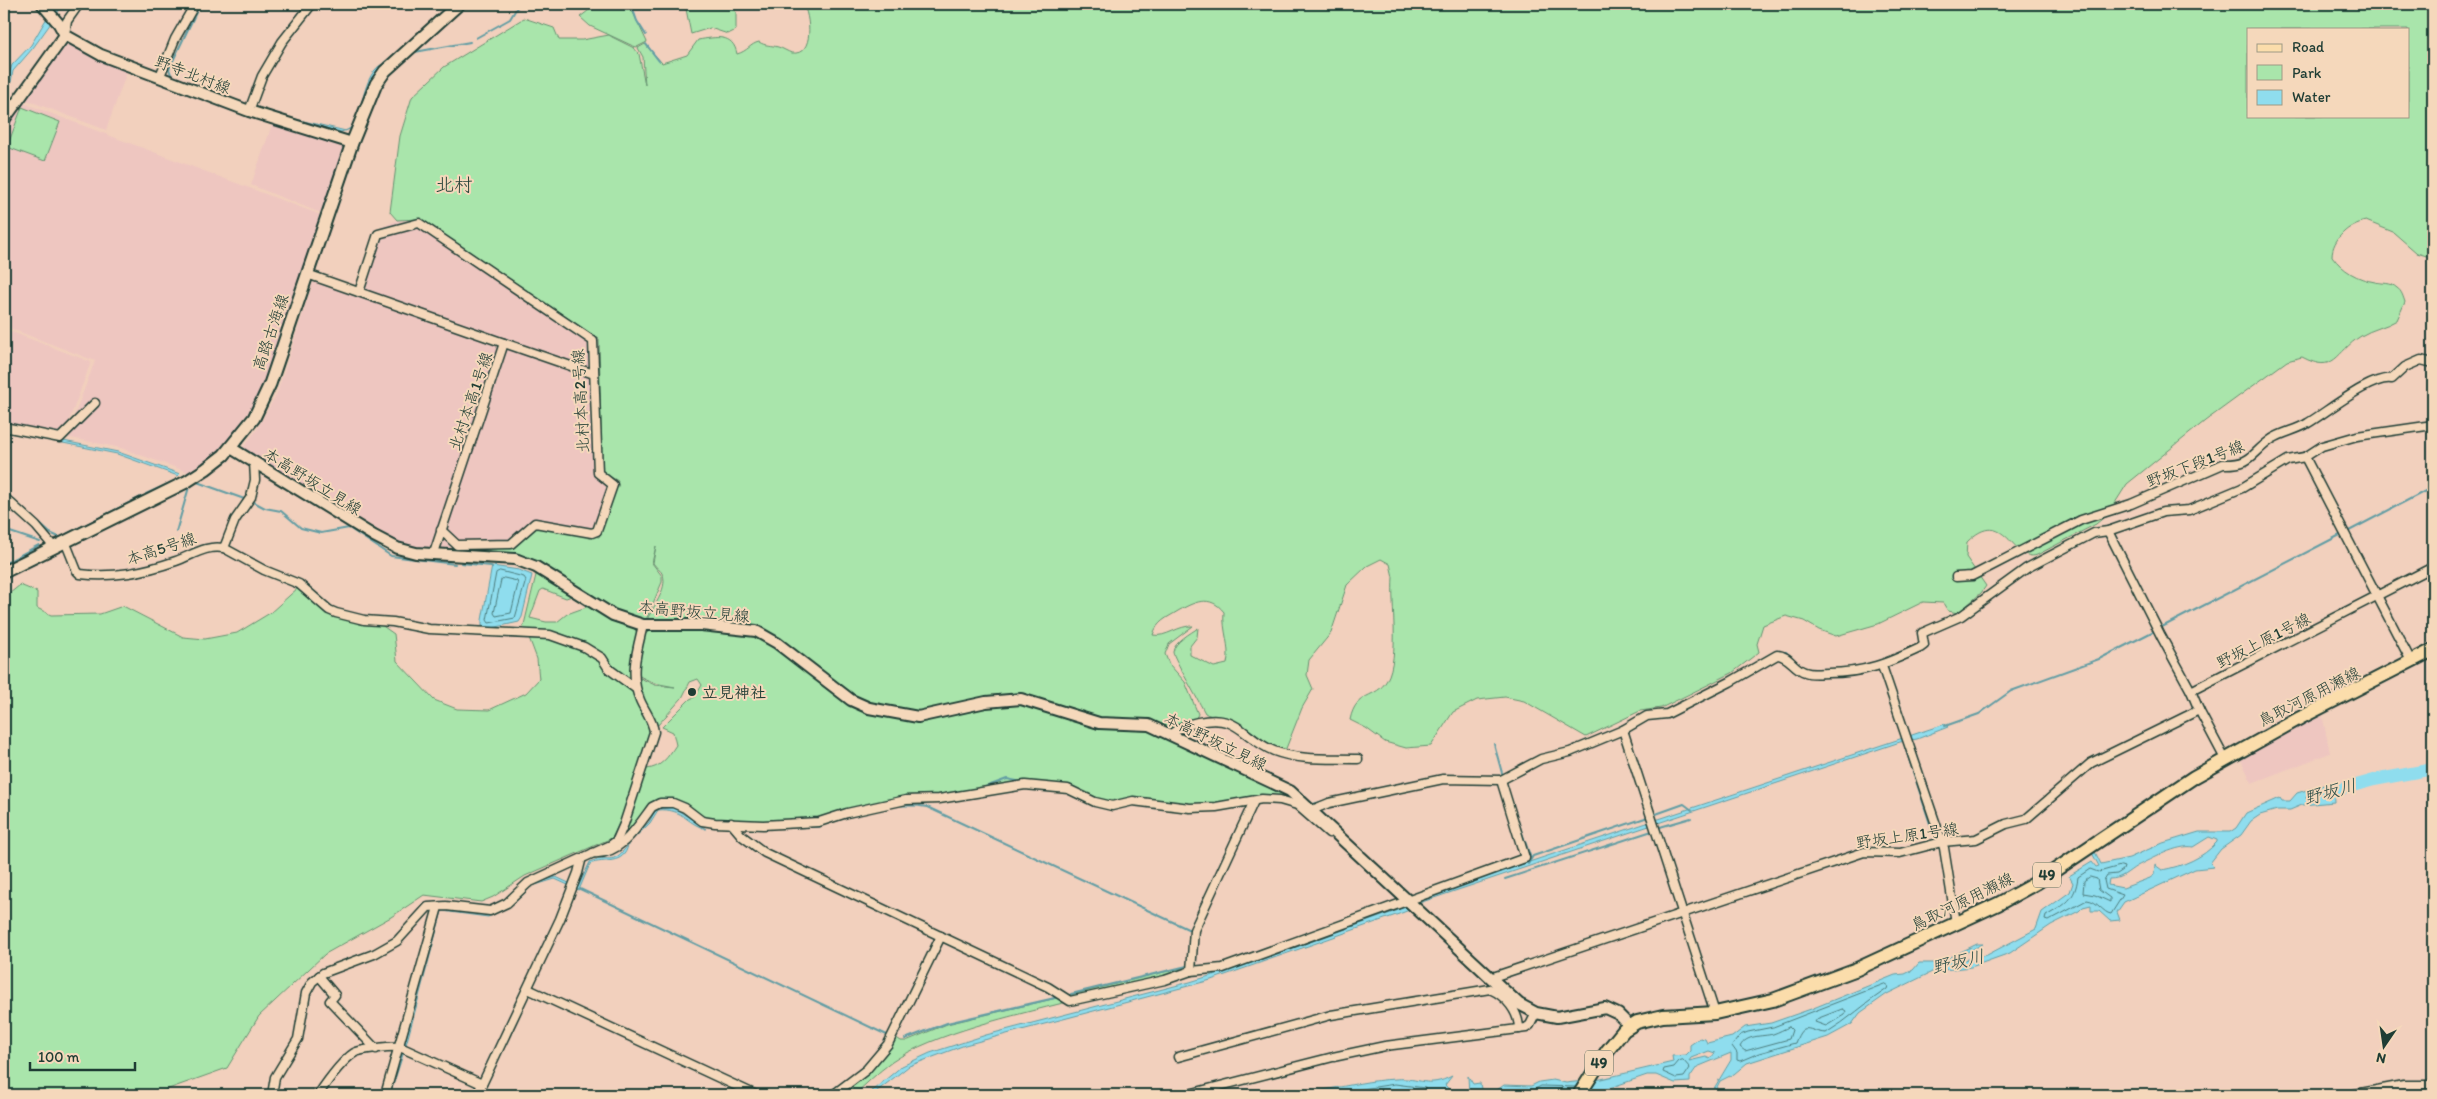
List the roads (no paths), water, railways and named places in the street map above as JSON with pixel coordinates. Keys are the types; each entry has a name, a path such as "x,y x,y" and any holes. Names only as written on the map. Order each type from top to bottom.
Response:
{"main road":[{"name":"高路古海線","path":"4,572 53,546 186,482 206,469 231,448 254,418 270,384 369,98 385,71 459,4"},
{"name":"鳥取河原用瀬線","path":"1626,1030 1648,1018 1715,1013 1773,1000 1857,969 1998,904 2036,883 2161,797 2225,759 2433,650"},
{"name":"49","path":"1579,1095 1600,1060 1626,1030"}],"street":[{"path":"42,4 60,24 64,35"},
{"path":"4,120 64,35 67,21 79,4"},
{"path":"160,76 175,38 195,4"},
{"path":"249,111 262,76 282,42 312,4"},
{"name":"野寺北村線","path":"64,35 101,54 249,111 352,143"},
{"name":"北村本高2号線","path":"359,292 378,234 419,223 593,341 598,473 613,485 597,531 592,533 535,523 511,544 456,545 441,530"},
{"name":"北村本高1号線","path":"307,274 504,343 434,553"},
{"path":"504,343 594,374"},
{"name":"野坂下段1号線","path":"1956,577 1972,576 2081,520 2130,504 2223,464 2238,464 2248,460 2272,439 2306,424 2363,386 2385,378 2392,379 2405,367 2421,360 2433,363"},
{"path":"4,426 60,438 95,403"},
{"path":"1312,810 1329,803 1442,779 1501,780 1541,759 1570,752 1623,730 1647,716 1667,714 1730,682 1777,654 1784,656 1794,666 1808,673 1854,672 1882,666 1924,645 1922,633 1961,616 2027,568 2094,532 2108,531 2163,512 2189,510 2242,488 2288,460 2304,457 2322,446 2357,436 2433,425"},
{"name":"本高野坂立見線","path":"231,448 374,536 397,548 416,553 515,559 536,568 613,615 643,625 716,626 756,631 777,644 851,700 869,708 918,717 986,702 1021,699 1099,723 1149,725 1290,792 1312,810 1519,1004 1536,1013 1557,1016 1606,1008 1618,1014 1626,1030"},
{"path":"2304,457 2411,661"},
{"path":"254,462 255,480 251,497 236,520 224,548 264,570 299,584 329,610 336,613 364,620 393,622 429,629 556,636 584,646 602,658 609,669 634,688 653,724 654,732 620,834 611,845 581,861 528,883 507,903 490,911 428,908 424,910 397,941 374,954 319,976 312,982 306,993 298,1039 276,1077 272,1095"},
{"path":"4,497 45,535 53,546"},
{"path":"2108,531 2161,636 2192,691 2199,710 2225,759"},
{"name":"本高5号線","path":"65,541 77,571 80,574 89,575 132,574 178,561 207,547 224,548"},
{"name":"野坂上原1号線","path":"2192,691 2378,598 2433,568"},
{"path":"634,688 633,666 643,625"},
{"path":"1882,666 1942,842 1956,923"},
{"name":"野坂上原1号線","path":"1490,978 1864,852 1900,853 1942,842 1976,839 2006,824 2026,819 2091,763 2199,710"},
{"path":"1170,735 1180,727 1208,720 1222,720 1232,723 1273,750 1311,758 1358,758"},
{"path":"1623,730 1684,912 1715,1013"},
{"path":"731,823 742,836 765,853 1048,987 1070,1001 1165,980 1190,971 1223,968 1525,858 1501,780"},
{"path":"593,853 602,854 618,847 652,807 660,803 673,804 685,808 702,821 763,825 819,822 847,813 906,800 939,800 1014,785 1062,788 1112,806 1133,801 1190,808 1216,807 1271,799 1289,802 1297,806 1328,832 1338,835"},
{"path":"1190,971 1194,930 1254,801"},
{"path":"477,1095 560,919 581,861"},
{"path":"385,1095 438,907"},
{"path":"833,1095 866,1070 888,1044 941,936"},
{"path":"319,976 335,995 330,1001 376,1049"},
{"path":"528,989 756,1095"},
{"path":"1178,1057 1331,1015 1490,989 1514,1008 1518,1014 1519,1029"},
{"path":"1185,1095 1333,1057 1385,1046 1519,1029 1530,1025 1536,1013"},
{"path":"318,1095 355,1052 400,1047 482,1084"},
{"path":"2350,1095 2394,1086 2433,1085"}],"water":[{"path":"55,4 62,4 56,16 33,48 13,71 11,82 4,90 12,65 31,45"},
{"path":"385,63 378,70 365,93 359,109 367,85 371,76 377,68"},
{"path":"257,110 345,131 341,132"},
{"path":"4,429 118,452 180,474 178,476 117,454 4,431"},
{"path":"492,566 519,570 532,575 522,617 519,622 492,628 482,626"},
{"path":"1945,724 1948,727 1917,739 1900,742 1419,903 1412,909 1399,914 1211,980 965,1045 909,1066 872,1095 867,1095 902,1066 930,1053 986,1035 1190,982 1255,962 1481,878"},
{"path":"1505,783 1531,857 1530,858"},
{"path":"2327,784 2333,785 2334,802 2302,805 2290,810 2277,810 2260,815 2251,821 2241,835 2221,849 2210,863 2214,867 2195,869 2124,902 2117,912 2120,920 2110,921 2099,911 2091,911 2091,905 2083,907 2079,911 2051,925 2010,953 1971,967 1934,971 1887,994 1860,1013 1852,1024 1828,1037 1747,1063 1734,1074 1720,1081 1713,1095 1710,1095 1731,1060 1731,1053 1697,1067 1690,1077 1690,1082 1675,1083 1656,1075 1647,1075 1601,1091 1596,1095 1490,1095 1504,1085 1531,1086 1539,1082 1553,1080 1566,1083 1601,1079 1673,1062 1672,1056 1686,1055 1690,1051 1690,1045 1700,1038 1705,1039 1707,1043 1732,1037 1745,1027 1771,1023 1895,975 1905,974 1913,970 1919,963 1938,963 1977,944 1983,944 1955,958 1953,962 1987,955 2036,929 2042,912 2070,892 2073,883 2069,876 2092,862 2096,867 2099,866 2092,853 2095,852 2101,864 2129,858 2163,843 2199,832 2230,832 2236,828 2246,813 2280,798 2282,801 2290,801 2297,793","holes":["2209,837 2217,840 2217,842 2205,853 2192,860 2162,870 2155,865 2154,875 2150,878 2123,888 2108,885 2109,879 2121,876 2157,856 2172,850 2193,847","1709,1051 1715,1053 1710,1059 1706,1057 1689,1061 1691,1058"]},
{"path":"897,805 920,806 897,806 833,821 820,827 760,829 738,827 848,816"},
{"path":"673,807 706,829 673,811 658,810 650,823 630,842 649,822 656,809"},
{"path":"628,845 626,852 618,859 590,864 579,890 575,888 578,887 590,862 614,858"},
{"path":"556,877 569,883 568,885 555,879 532,886 511,906 488,917 442,911 406,1045 390,1095 388,1095 404,1045 441,910 488,915 510,904 531,885"},
{"path":"1452,1076 1445,1085 1454,1095 1432,1092 1431,1095 1293,1095 1304,1091 1323,1090 1387,1080 1404,1079 1436,1082"},
{"path":"1468,1076 1473,1084 1480,1083 1482,1095 1469,1095"}],"waterway":[{"path":"172,77 169,69 200,4"},
{"path":"476,38 510,19 519,4"},
{"path":"631,4 637,21 646,35"},
{"path":"415,52 470,42"},
{"path":"646,44 659,61"},
{"path":"384,63 396,54"},
{"path":"146,494 181,478"},
{"path":"197,482 247,500"},
{"path":"176,532 189,487"},
{"path":"2347,532 2433,487"},
{"path":"67,534 143,496"},
{"path":"252,501 265,508 281,511 301,528 321,533 349,528 391,556 455,564"},
{"path":"40,524 50,533 61,538"},
{"path":"4,530 40,542"},
{"path":"2160,628 2342,534"},
{"path":"4,564 39,545"},
{"path":"461,563 491,566 492,568"},
{"path":"1945,726 1979,714 2011,691 2099,659 2156,630"},
{"path":"1774,652 1786,652 1791,658"},
{"path":"1618,728 1627,723"},
{"path":"1494,744 1502,773"},
{"path":"1905,747 1935,839"},
{"name":"野坂川","path":"2317,796 2374,780 2433,769"},
{"path":"977,790 1007,779 1022,782"},
{"path":"1313,804 1325,801"},
{"path":"1656,814 1684,804 1692,810"},
{"path":"920,806 927,807 1190,930"},
{"path":"1528,864 1533,856 1648,817"},
{"path":"1660,827 1691,818"},
{"path":"1505,879 1652,831"},
{"path":"580,889 889,1036"},
{"path":"1071,994 1187,966"},
{"path":"905,1039 947,1023 1059,997"},
{"path":"454,1075 476,1086"},
{"path":"485,1090 497,1095"}],"place":[{"name":"立見神社","path":"692,692"}],"district":[{"name":"北村","path":"454,184"}]}
